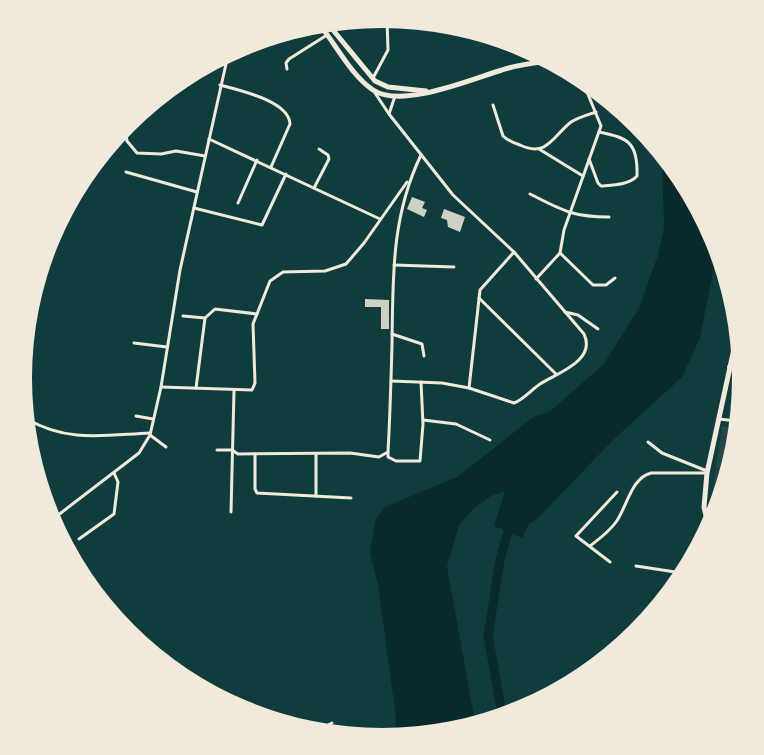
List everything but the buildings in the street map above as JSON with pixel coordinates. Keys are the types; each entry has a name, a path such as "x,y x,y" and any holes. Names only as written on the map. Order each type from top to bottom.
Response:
{"highway":[{"path":"333,31 372,79 388,86 426,91"},
{"path":"326,32 359,77 373,90 396,96 460,85 503,69 535,63"},
{"path":"705,511 708,472 731,358"}],"street":[{"path":"372,79 388,50 387,28"},
{"path":"287,69 286,63 289,59 328,35"},
{"path":"60,514 139,453 150,434 161,387 197,192 225,65"},
{"path":"220,85 264,99 289,117 290,124 271,167"},
{"path":"373,90 389,114 453,194 514,252 584,334 586,343 583,353 575,364 556,374 514,403 469,388 442,383 391,381"},
{"path":"536,279 560,254 562,234 599,132 600,122 586,94"},
{"path":"389,114 396,96"},
{"path":"493,105 505,138 528,149 539,149 550,144 574,120 596,112"},
{"path":"589,159 598,182 602,186 633,180 637,176 631,144 619,136 599,132"},
{"path":"127,139 137,153 161,154 176,151 205,156"},
{"path":"209,139 380,219"},
{"path":"314,188 329,160 328,155 319,149"},
{"path":"539,149 583,176"},
{"path":"421,154 409,180 398,220 394,265 388,452 388,457 392,461 419,462 423,420 421,382"},
{"path":"238,203 257,160"},
{"path":"126,172 197,192"},
{"path":"194,208 262,225 286,174"},
{"path":"161,387 234,391 250,391 254,388 253,324 266,288 276,275 286,272 325,271 346,264 364,243 409,180"},
{"path":"530,194 569,214 588,217 609,217"},
{"path":"469,388 481,288 514,252"},
{"path":"560,254 593,285 603,286 615,278"},
{"path":"394,265 454,267"},
{"path":"479,298 556,374"},
{"path":"196,388 205,318 215,309 257,314"},
{"path":"565,312 578,315 598,329"},
{"path":"183,316 205,318"},
{"path":"392,334 422,344 424,356"},
{"path":"134,343 167,347"},
{"path":"231,512 234,391"},
{"path":"136,416 153,419"},
{"path":"718,419 729,421"},
{"path":"423,420 456,424 490,440"},
{"path":"35,423 58,434 78,436 150,434 166,447"},
{"path":"648,442 662,453 708,472"},
{"path":"217,450 232,450 238,454 350,453 379,457 388,452"},
{"path":"255,454 255,489 257,493 351,498"},
{"path":"316,454 316,496"},
{"path":"590,546 616,522 627,506 638,478 650,473 708,472"},
{"path":"79,539 114,514 118,484 114,473"},
{"path":"610,562 576,536 617,492"},
{"path":"636,566 673,572"}],"shaded area":[{"path":"662,167 696,223 714,268 700,338 682,377 614,439 538,518 528,525 522,538 494,526 505,491 491,496 474,508 459,525 447,567 474,716 428,725 395,727 396,717 378,585 370,552 376,519 385,507 457,477 535,416 549,412 603,365 639,308 658,255 664,228"},
{"path":"722,426 728,427 720,468 713,491"}],"waterway":[{"path":"501,707 488,636 500,560 511,521"}]}
